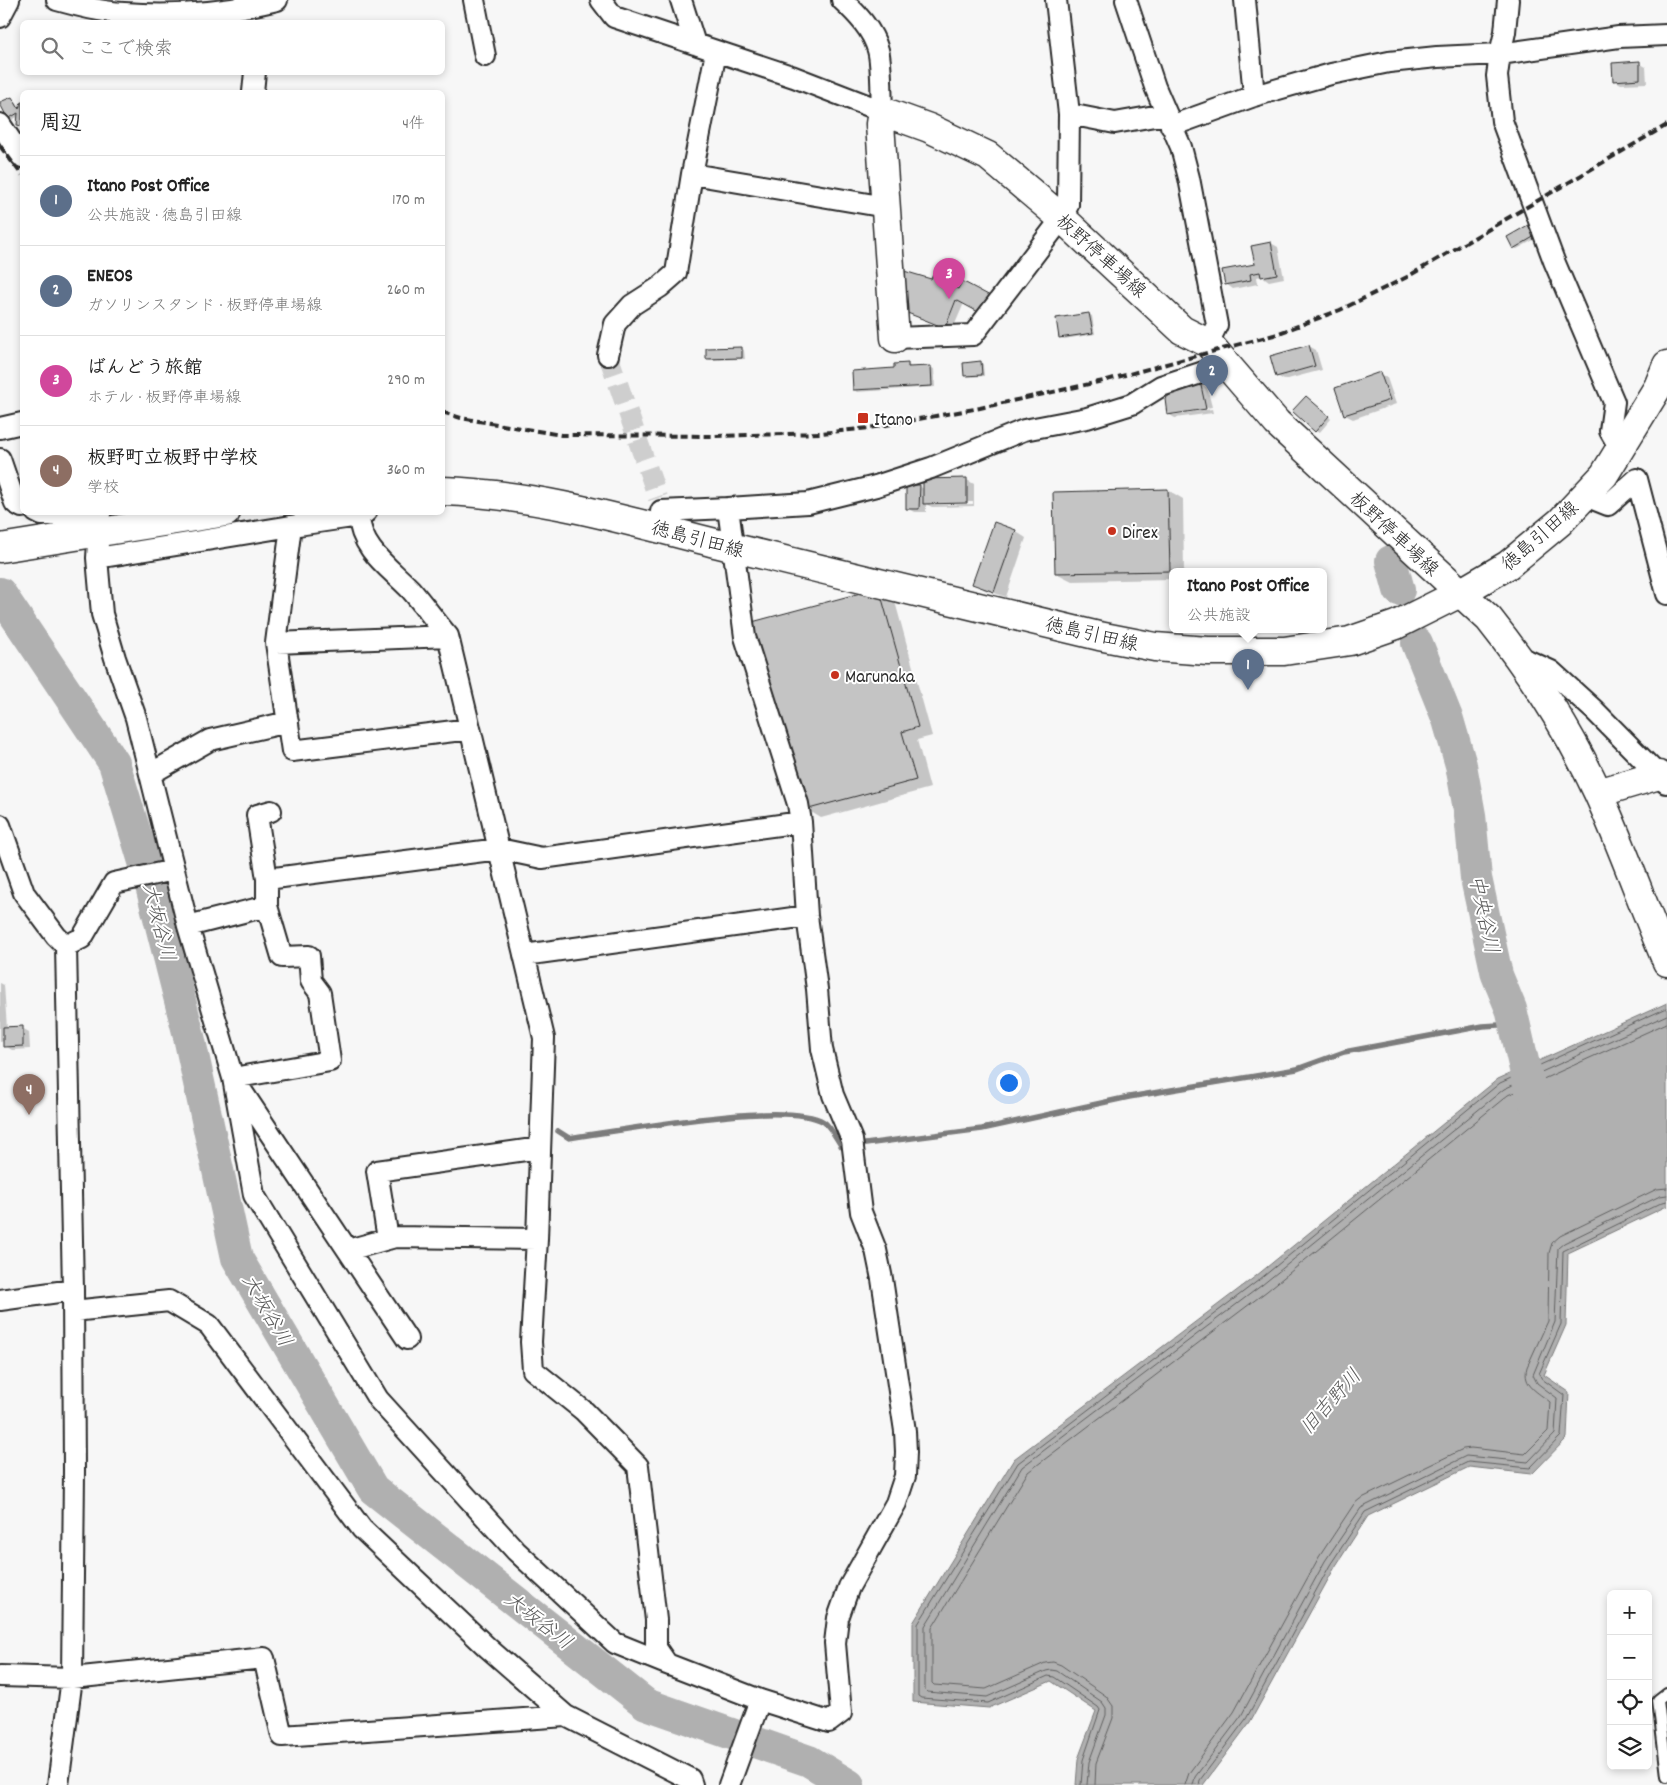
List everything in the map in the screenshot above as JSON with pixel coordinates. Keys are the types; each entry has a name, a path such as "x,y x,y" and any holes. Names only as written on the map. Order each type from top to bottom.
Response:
{"main road":[{"path":"882,111 880,124 895,338"},
{"name":"板野停車場線","path":"882,111 928,128 988,156 1062,218 1182,330 1208,343 1277,424 1489,619 1518,656 1571,739 1598,793 1663,953"},
{"name":"徳島引田線","path":"445,490 532,500 614,516 735,548 1099,636 1155,647 1208,651 1284,651 1350,641 1396,625 1460,593 1508,565 1560,522 1604,475 1658,387 1667,365"},
{"path":"4,547 99,530 205,515"},
{"path":"1598,793 1663,780"}],"street":[{"path":"0,17 9,0"},
{"path":"57,0 86,8 123,13 250,15 272,1"},
{"path":"474,0 485,56"},
{"path":"601,0 614,17 794,77 882,111 878,51 870,31 854,11 842,0"},
{"path":"682,0 695,44"},
{"path":"895,338 973,335 1062,218 1068,205 1069,114 1056,0"},
{"path":"1126,0 1155,87 1181,147 1189,178 1217,325 1208,343"},
{"path":"1246,0 1254,96"},
{"path":"1508,0 1498,76 1502,121 1554,261 1614,402 1610,431 1621,450"},
{"path":"1069,114 1115,123 1169,120 1331,74 1390,62 1500,54 1619,37 1667,35"},
{"path":"608,355 616,324 632,305 660,287 676,273 692,174 716,52"},
{"path":"253,90 255,75"},
{"path":"0,124 20,154"},
{"path":"692,174 886,207"},
{"path":"614,516 659,505 728,508 808,503 876,486 930,468 1024,430 1087,418 1132,404 1161,386 1225,365"},
{"path":"0,428 20,423"},
{"path":"0,459 15,503 20,506"},
{"path":"1586,494 1608,505 1637,479 1667,594"},
{"path":"99,530 102,614 136,718 150,774 170,871 233,1078 254,1195 378,1399 516,1551 616,1643 667,1664 757,1707 829,1722 842,1714 835,1643 838,1618 849,1587 896,1503 905,1476 904,1431 876,1250 861,1212 853,1145 833,1095 822,1049 817,989 807,916 801,822 798,804 745,637 735,548 728,508"},
{"path":"42,515 99,530 291,526 356,515"},
{"path":"362,515 359,525 372,552 411,590 448,636 544,1038 537,1239 531,1342 533,1370 584,1411 638,1466 656,1620 656,1648 667,1664"},
{"path":"291,526 276,643 292,751 470,729"},
{"path":"276,643 448,636"},
{"path":"1518,656 1551,671 1594,710 1663,780"},
{"path":"150,774 210,740 288,722"},
{"path":"233,1078 330,1061 320,993 311,981 309,956 282,957 267,906 268,879 256,815 271,811"},
{"path":"268,879 499,849 542,858 801,822"},
{"path":"0,825 24,893 56,936 66,946 73,1290 74,1481 72,1678 58,1785"},
{"path":"66,946 82,938 114,883 170,871"},
{"path":"188,926 267,906"},
{"path":"524,955 807,916"},
{"path":"233,1078 407,1339"},
{"path":"388,1239 377,1171 540,1148"},
{"path":"348,1250 395,1237 537,1239"},
{"path":"0,1300 73,1290"},
{"path":"73,1311 169,1301 209,1325 362,1529 488,1648 566,1716 690,1779 692,1785"},
{"path":"0,1676 72,1678 264,1658 282,1736 566,1716"},
{"path":"729,1785 757,1707"}],"lane":[{"path":"1667,1693 1658,1700 1667,1776"}],"water":[{"name":"旧吉野川","path":"1667,1003 1667,1206 1568,1253 1566,1325 1544,1375 1569,1392 1567,1438 1532,1474 1469,1467 1368,1516 1335,1567 1250,1722 1203,1785 1076,1785 1078,1759 1096,1711 1051,1681 989,1708 913,1702 913,1623 1014,1459 1256,1276 1498,1079"}],"building":[{"path":"1640,61 1640,79 1613,81 1612,63"},
{"path":"12,97 19,109 20,106 20,126 17,125 18,113 8,119 0,102"},
{"path":"1528,225 1535,236 1513,249 1507,237"},
{"path":"1271,242 1277,274 1261,277 1260,272 1250,274 1251,280 1225,285 1222,270 1255,264 1251,246"},
{"path":"904,271 931,279 933,275 958,289 962,281 994,298 984,315 956,300 945,328 905,312"},
{"path":"1089,313 1093,333 1059,338 1056,318"},
{"path":"1309,345 1315,366 1276,377 1270,356"},
{"path":"742,347 742,358 706,359 706,348"},
{"path":"981,361 982,375 964,376 963,363"},
{"path":"908,363 908,367 931,366 932,386 853,390 852,371 894,368 894,364"},
{"path":"1380,372 1390,400 1344,415 1335,388"},
{"path":"1200,381 1206,409 1167,415 1165,399 1179,387"},
{"path":"1306,396 1329,416 1315,432 1292,411"},
{"path":"967,478 967,503 923,504 923,479"},
{"path":"906,485 920,485 919,509 906,509"},
{"name":"Direx","path":"1168,489 1169,571 1055,573 1053,492"},
{"path":"994,522 1016,530 994,592 972,584"},
{"name":"Marunaka","path":"879,588 918,727 902,732 916,780 805,810 752,622"},
{"path":"23,1026 23,1046 3,1047 3,1027"}],"waterway":[{"name":"中央谷川","path":"1391,561 1399,590"},
{"name":"大坂谷川","path":"0,593 114,763 149,878 188,1032 237,1258 373,1489 646,1704 809,1761 849,1785"},
{"name":"中央谷川","path":"1417,643 1448,720 1461,765 1470,815 1476,878 1497,975 1511,1009 1527,1078 1537,1109"},
{"path":"558,1131 569,1138 701,1119 775,1114 804,1116 824,1122 842,1147 982,1129 1129,1097 1297,1069 1344,1052 1483,1026 1514,1024"}],"tunnel":[{"path":"608,355 658,498"}],"railway":[{"path":"445,413 461,418 561,435 715,436 821,433 869,428 980,408 1103,381 1274,335 1340,310 1407,277 1667,125"},
{"path":"0,146 20,172"}],"place":[{"name":"ばんどう旅館","path":"949,299"},
{"name":"ENEOS","path":"1212,396"},
{"name":"Itano","path":"863,418"},
{"name":"Direx","path":"1112,531"},
{"name":"Marunaka","path":"835,675"},
{"name":"Itano Post Office","path":"1248,690"},
{"name":"板野町立板野中学校","path":"29,1115"}]}
